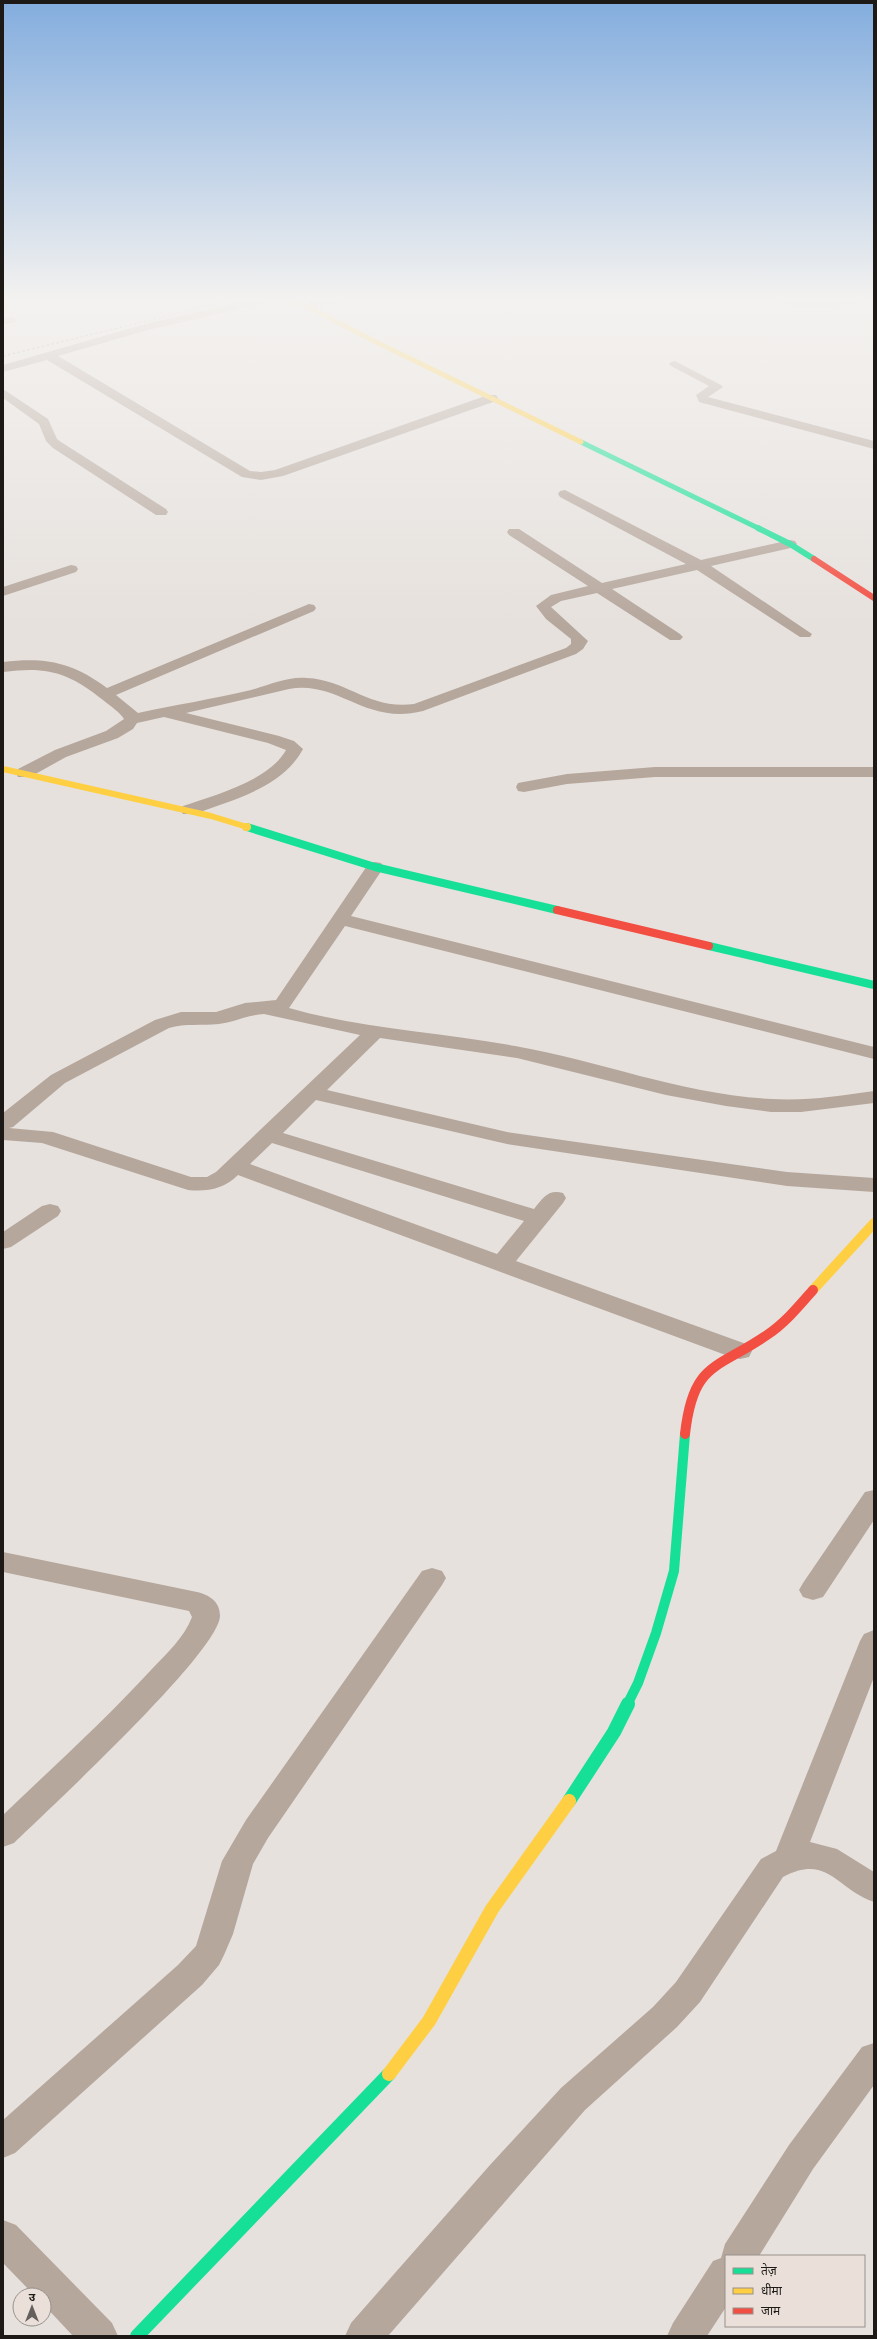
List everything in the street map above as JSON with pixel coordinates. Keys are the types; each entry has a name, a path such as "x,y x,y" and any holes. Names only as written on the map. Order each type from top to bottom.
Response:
{"street":[{"path":"22,406 44,422 52,441 57,446 161,512"},
{"path":"133,406 247,474 261,476 278,473 469,406"},
{"path":"509,406 790,544 828,567 874,598"},
{"path":"728,406 874,445"},
{"path":"566,494 699,565 805,634"},
{"path":"514,532 675,637"},
{"path":"24,773 66,751 124,729 132,719 300,682 313,682 328,687 380,709 391,711 417,708 574,649 580,641 576,635 547,613 543,606 556,598 790,544"},
{"path":"3,592 71,569"},
{"path":"105,694 309,608"},
{"path":"3,668 30,664 57,666 71,670 105,694 131,715 132,719"},
{"path":"163,712 288,744 294,749 286,764 263,780 189,810"},
{"path":"3,769 189,810 375,866 874,985"},
{"path":"524,786 561,778 607,773 794,774 874,772"},
{"path":"375,866 283,1004 266,1008 245,1009 218,1018 181,1018 162,1024 58,1079 40,1092 4,1128 20,1134 45,1137 188,1183 203,1185 215,1183 236,1166 376,1031"},
{"path":"339,919 874,1053"},
{"path":"266,1008 293,1016 376,1031 518,1052 698,1094 756,1104 815,1105 874,1097"},
{"path":"312,1093 507,1138 787,1179 874,1185"},
{"path":"268,1135 540,1218"},
{"path":"236,1166 740,1352"},
{"path":"501,1264 555,1198"},
{"path":"3,1242 50,1211"},
{"path":"137,2336 403,2059 427,2026 486,1919 592,1768 614,1732 638,1683 656,1633 674,1571 686,1423 692,1397 701,1378 782,1324 874,1223"},
{"path":"813,1590 874,1499"},
{"path":"3,1562 197,1602 205,1608 206,1617 202,1628 184,1653 141,1700 3,1834"},
{"path":"3,2142 190,1975 208,1954 217,1934 238,1861 258,1829 432,1578"},
{"path":"789,1857 874,1641"},
{"path":"364,2336 502,2177 573,2099 664,2017 688,1992 772,1868 789,1857 813,1853 833,1861 874,1889"},
{"path":"739,2255 801,2157 874,2058"},
{"path":"3,2237 99,2336"},
{"path":"686,2336 725,2276"}],"traffic: fast":[{"path":"581,442 790,544 814,559"},
{"path":"247,827 375,867 557,910"},
{"path":"709,946 874,985"},
{"path":"569,1801 614,1732 638,1683 656,1633 674,1571 685,1434"},
{"path":"137,2336 389,2074"}],"traffic: slow":[{"path":"508,406 581,442"},
{"path":"3,769 211,816 247,827"},
{"path":"813,1290 874,1223"},
{"path":"389,2074 404,2057 429,2021 492,1909 569,1801"}],"traffic: jam":[{"path":"814,559 874,598"},
{"path":"557,910 709,946"},
{"path":"685,1434 688,1413 694,1391 706,1373 722,1361 760,1340 774,1330 813,1290"}]}
